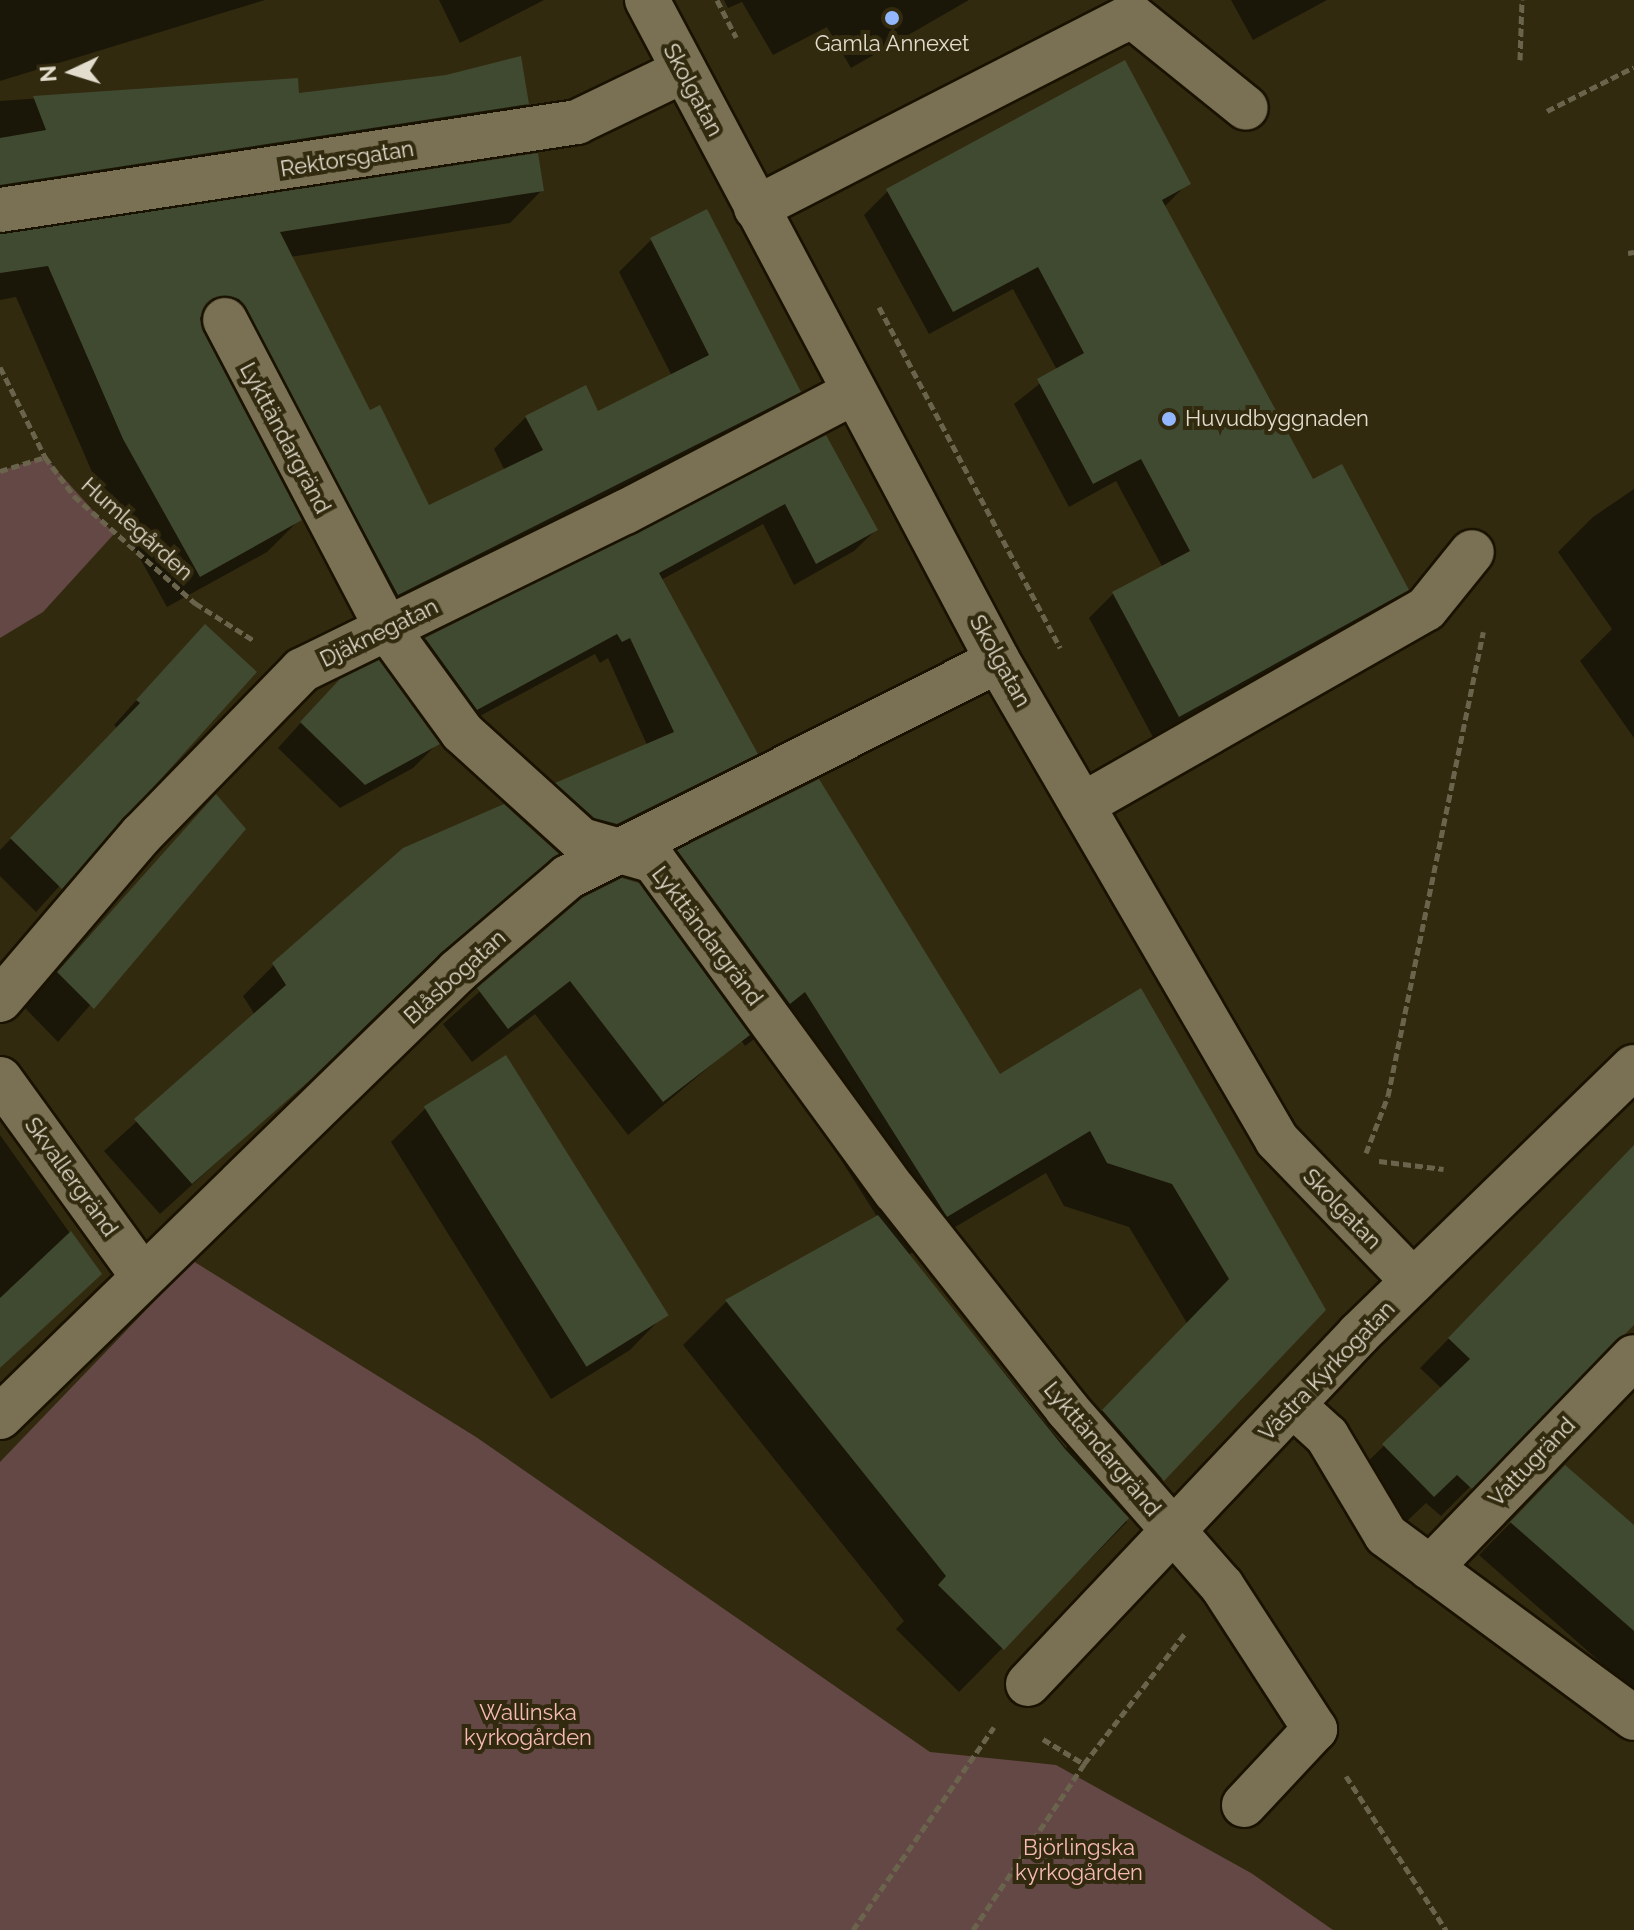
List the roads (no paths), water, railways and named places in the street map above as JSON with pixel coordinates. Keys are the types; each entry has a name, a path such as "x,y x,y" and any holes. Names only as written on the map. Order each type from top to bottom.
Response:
{"street":[{"name":"Skolgatan","path":"647,0 998,661 1277,1140 1342,1212 1413,1281"},
{"path":"756,208 1132,16 1246,108"},
{"name":"Rektorsgatan","path":"0,210 577,122 683,71"},
{"name":"Lykttändargränd","path":"225,320 388,630 462,732 581,840 617,854 654,861 895,1191 1172,1533 1222,1586 1315,1729 1244,1805"},
{"name":"Djäknegatan","path":"0,1000 142,834 302,670 388,630 855,392"},
{"path":"1082,805 1426,609 1472,552"},
{"name":"Blåsbogatan","path":"0,1417 142,1275 458,971 568,877 998,661"},
{"name":"Västra Kyrkogatan","path":"1016,1699 1413,1281 1634,1067"},
{"name":"Skvallergränd","path":"0,1079 142,1275"},
{"name":"Vattugränd","path":"1430,1568 1634,1357"},
{"path":"1294,1406 1327,1436 1386,1535 1634,1718"}],"place":[{"name":"Gamla Annexet","path":"892,18"},
{"name":"Huvudbyggnaden","path":"1169,419"}],"park label":[{"name":"Wallinska kyrkogården","path":"528,1724"},
{"name":"Björlingska kyrkogården","path":"1079,1860"}]}
